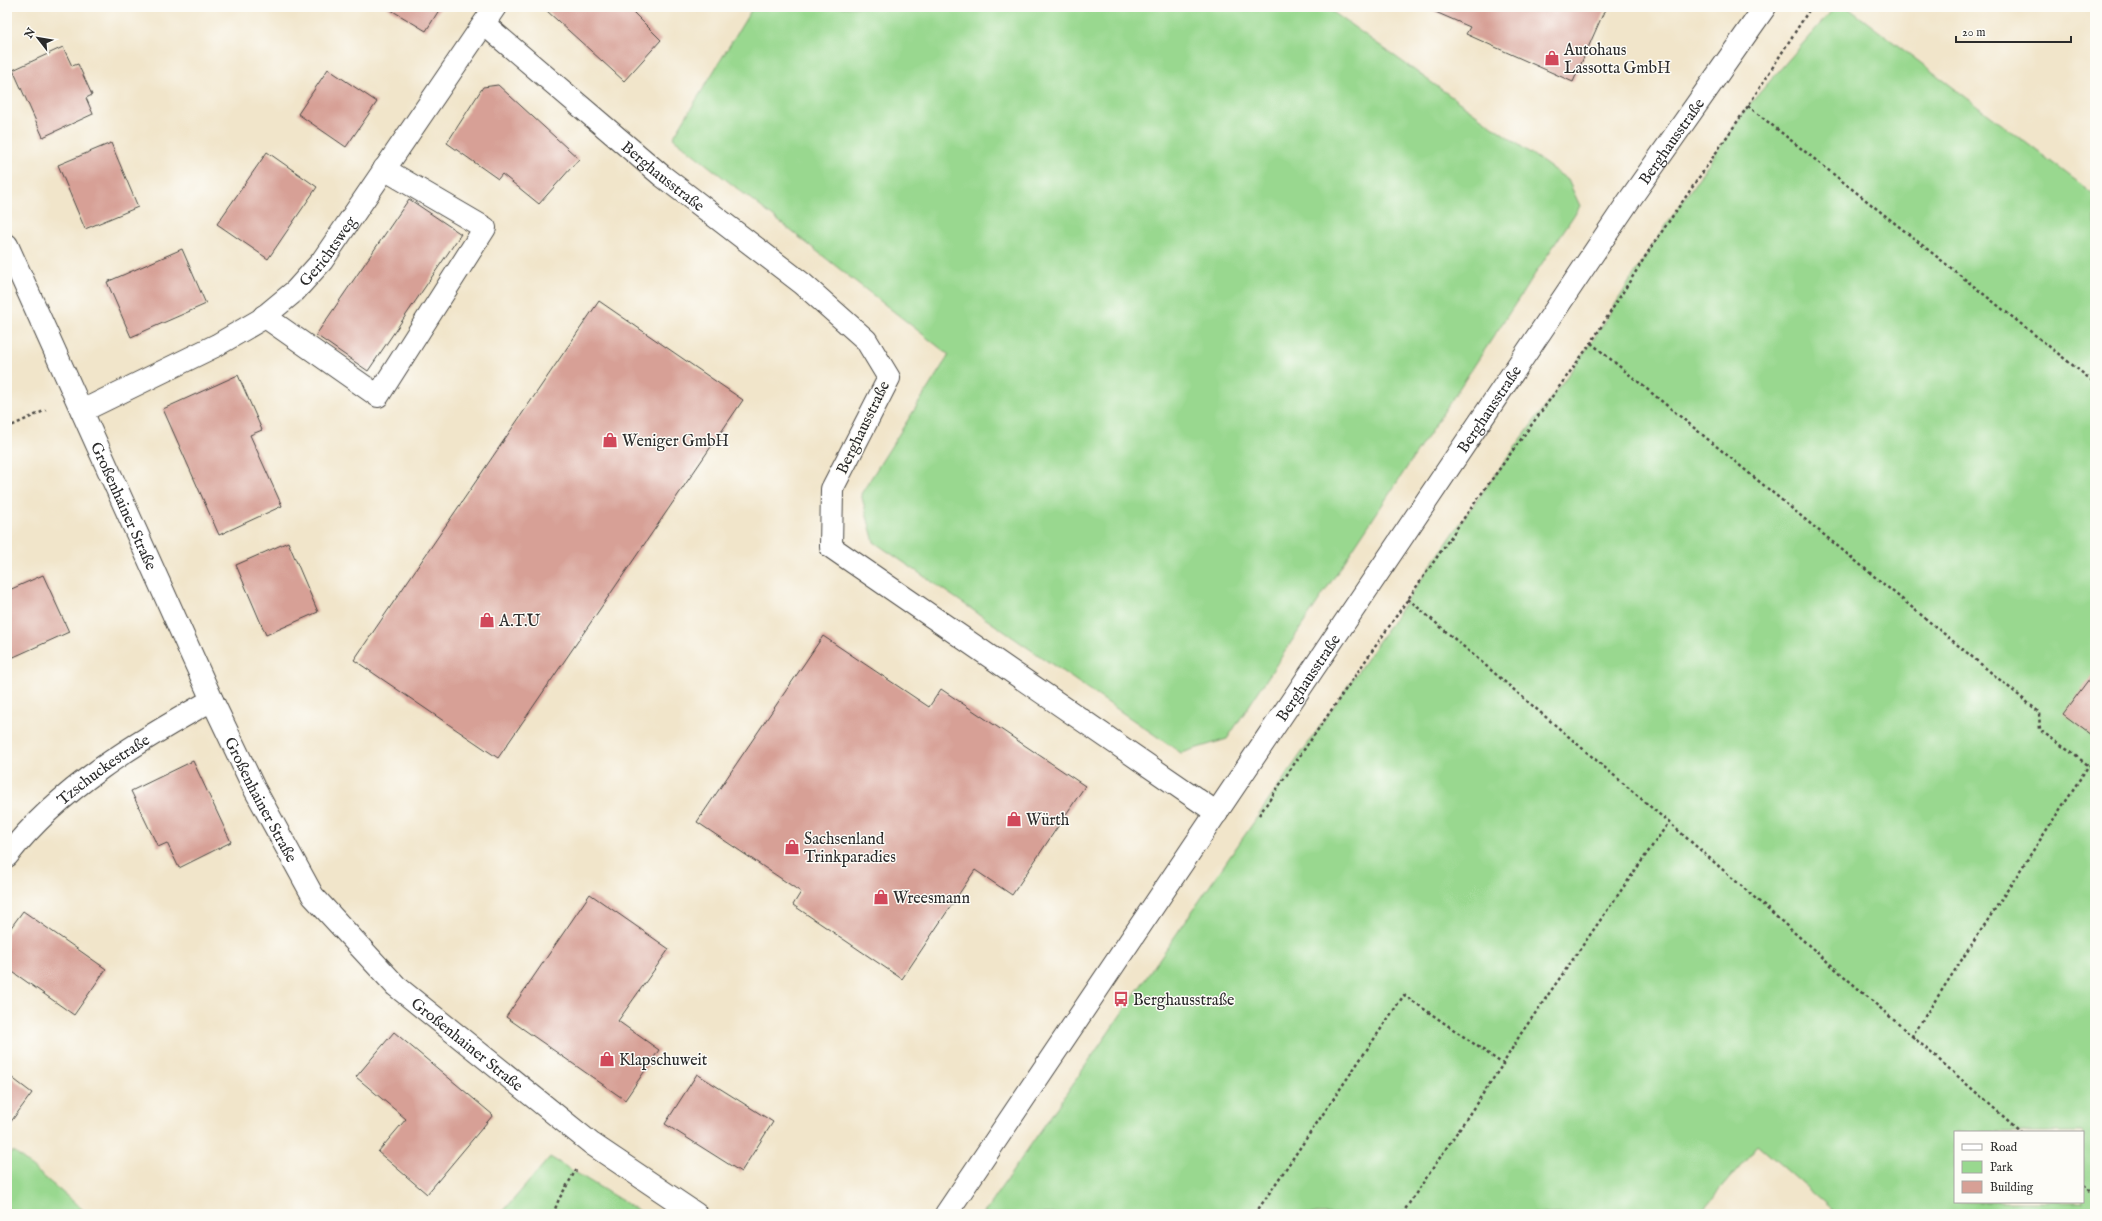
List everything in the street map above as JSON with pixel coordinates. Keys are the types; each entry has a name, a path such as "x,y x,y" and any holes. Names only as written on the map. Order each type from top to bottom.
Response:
{"street":[{"name":"Berghausstraße","path":"946,1214 1628,202 1765,7"},
{"name":"Berghausstraße","path":"489,15 661,175 803,284 866,340 889,378 832,489 831,547 1216,813"},
{"name":"Gerichtsweg","path":"79,404 217,345 264,316 295,291 322,261 489,15"},
{"path":"264,316 378,396 485,228 384,169"},
{"name":"Großenhainer Straße","path":"7,245 212,700 254,788 313,896 396,986 592,1144 696,1214"},
{"name":"Tzschuckestraße","path":"7,856 24,835 67,794 157,732 212,700"}],"path":[{"path":"1259,814 1466,515 1591,343 1650,248 1748,106 1811,7"},
{"path":"1748,106 2095,384"},
{"path":"1591,343 2039,712 2040,730 2095,770"},
{"path":"7,428 79,404"},
{"path":"1408,599 1669,822 2020,1131"},
{"path":"1912,1036 2089,765"},
{"path":"1402,1214 1503,1064 1520,1035 1669,822"},
{"path":"1255,1214 1404,995 1503,1064"},
{"path":"553,1214 559,1199 592,1144"},
{"path":"2084,1187 2095,1197"}],"green space":[{"path":"753,7 1326,7 1568,180 1580,206 1227,739 1181,753 874,542 861,494 949,355 673,138"},
{"path":"1835,7 1847,7 2095,195 2095,1214 1837,1214 1758,1145 1699,1214 983,1214 1466,515 1591,343 1650,249 1748,106"},
{"path":"13,1151 88,1214 7,1214 7,1158"},
{"path":"550,1157 644,1214 501,1214"}],"building":[{"path":"386,7 441,7 426,31"},
{"path":"547,7 637,7 638,8 634,13 661,40 624,81 547,11"},
{"name":"Autohaus Lassotta GmbH","path":"1424,7 1606,7 1573,82 1466,34 1470,27"},
{"path":"63,47 72,66 78,64 92,95 86,98 93,114 43,137 13,70"},
{"path":"328,69 377,102 346,147 298,114"},
{"path":"498,85 579,159 539,204 502,174 498,179 447,143 483,87"},
{"path":"111,143 138,207 85,229 58,165"},
{"path":"267,152 317,187 268,259 217,224"},
{"path":"409,199 461,234 368,371 316,335"},
{"path":"182,249 206,304 131,337 107,282"},
{"path":"599,301 743,400 498,758 354,660"},
{"path":"238,375 262,430 250,435 282,506 219,535 163,409"},
{"path":"288,542 318,612 266,635 236,565"},
{"path":"43,575 69,632 7,660 7,591"},
{"path":"823,636 929,707 941,689 1085,786 1012,895 975,870 902,979 793,905 801,892 697,822"},
{"path":"2095,671 2095,738 2063,714"},
{"path":"193,761 231,842 179,868 167,843 158,847 131,791"},
{"path":"590,894 669,949 618,1021 659,1050 625,1100 506,1017"},
{"path":"23,911 106,969 74,1015 7,968 7,933"},
{"path":"394,1032 493,1115 427,1194 378,1152 406,1119 356,1077"},
{"path":"7,1074 32,1093 7,1127"},
{"path":"697,1074 773,1122 741,1172 665,1124"}],"place":[{"name":"Autohaus Lassotta GmbH","path":"1552,58"},
{"name":"Weniger GmbH","path":"610,440"},
{"name":"A.T.U","path":"487,620"},
{"name":"Würth","path":"1014,819"},
{"name":"Sachsenland Trinkparadies","path":"792,847"},
{"name":"Wreesmann","path":"881,897"},
{"name":"Berghausstraße","path":"1121,999"},
{"name":"Klapschuweit","path":"607,1059"}]}
